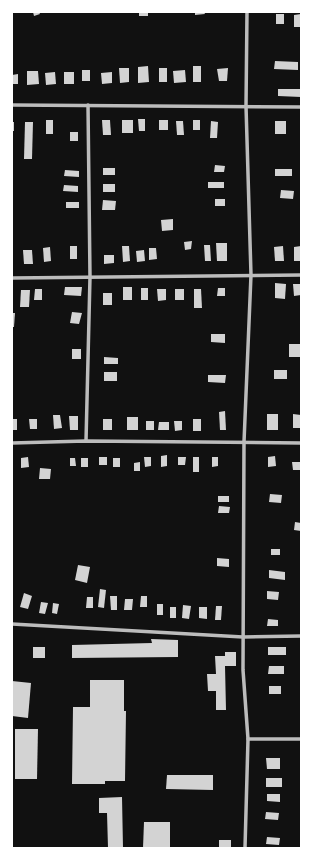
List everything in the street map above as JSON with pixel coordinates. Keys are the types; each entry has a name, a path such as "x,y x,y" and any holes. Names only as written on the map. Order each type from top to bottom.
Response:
{"street":[{"path":"245,848 248,739 243,670 244,442 251,275 246,106 247,12"},
{"path":"12,105 301,107"},
{"path":"86,441 90,277 88,105"},
{"path":"12,278 301,274"},
{"path":"12,443 86,441 301,443"},
{"path":"12,624 243,637 301,636"},
{"path":"248,739 301,739"}],"building":[{"path":"33,12 39,12 40,14 34,16"},
{"path":"139,12 148,12 148,16 139,16"},
{"path":"195,12 204,12 205,14 195,15"},
{"path":"276,14 284,14 284,24 276,24"},
{"path":"301,14 301,27 294,27 294,15"},
{"path":"275,61 298,62 298,70 274,69"},
{"path":"148,66 149,82 138,83 138,67"},
{"path":"193,66 201,66 201,82 193,82"},
{"path":"119,68 129,68 129,82 120,83"},
{"path":"159,68 167,68 167,82 159,82"},
{"path":"228,68 227,81 219,81 217,69"},
{"path":"82,70 90,70 90,81 82,81"},
{"path":"185,70 186,82 174,83 173,71"},
{"path":"27,71 38,71 39,84 27,85"},
{"path":"55,72 56,84 46,85 45,73"},
{"path":"64,72 74,72 74,84 64,84"},
{"path":"112,72 112,83 102,84 101,73"},
{"path":"18,74 18,84 12,84 12,75"},
{"path":"278,89 301,89 301,97 278,96"},
{"path":"138,119 145,119 145,131 139,131"},
{"path":"46,120 53,120 53,134 46,134"},
{"path":"102,120 110,120 111,135 103,135"},
{"path":"122,120 133,120 133,133 122,133"},
{"path":"159,120 168,120 168,130 159,130"},
{"path":"193,120 200,120 200,130 193,130"},
{"path":"176,121 183,121 184,135 177,135"},
{"path":"211,121 218,122 217,138 210,138"},
{"path":"275,121 286,121 286,134 275,134"},
{"path":"12,122 14,122 14,131 12,131"},
{"path":"25,122 33,122 32,159 24,159"},
{"path":"70,132 78,132 78,141 70,141"},
{"path":"215,165 225,166 224,172 214,172"},
{"path":"103,168 115,168 115,175 103,175"},
{"path":"275,169 292,169 292,176 275,176"},
{"path":"65,170 79,171 79,177 64,176"},
{"path":"208,182 224,182 224,188 208,188"},
{"path":"103,184 115,184 115,192 103,192"},
{"path":"64,185 78,186 78,192 63,191"},
{"path":"281,190 294,191 293,199 280,198"},
{"path":"215,199 225,199 225,206 215,206"},
{"path":"103,200 116,201 115,210 102,210"},
{"path":"66,202 79,202 79,208 66,208"},
{"path":"173,219 173,230 162,231 161,220"},
{"path":"192,241 191,249 185,250 184,242"},
{"path":"216,243 227,243 227,261 217,261"},
{"path":"204,245 210,245 211,261 205,261"},
{"path":"70,246 77,246 77,259 70,259"},
{"path":"122,246 129,246 130,261 123,262"},
{"path":"283,246 284,261 275,261 274,247"},
{"path":"301,246 301,261 294,261 294,247"},
{"path":"50,247 51,261 44,262 43,248"},
{"path":"149,248 156,248 157,259 149,260"},
{"path":"23,250 32,250 33,264 24,264"},
{"path":"144,250 145,261 137,262 136,251"},
{"path":"104,255 114,255 114,263 104,264"},
{"path":"275,283 286,284 285,299 275,298"},
{"path":"293,284 301,284 301,295 294,296"},
{"path":"65,287 82,287 81,296 64,295"},
{"path":"123,287 132,287 132,300 123,300"},
{"path":"141,288 148,288 148,300 141,300"},
{"path":"218,288 225,288 225,296 217,296"},
{"path":"35,289 42,289 42,300 34,300"},
{"path":"157,289 166,289 166,300 158,301"},
{"path":"175,289 184,289 184,300 175,300"},
{"path":"194,289 201,289 202,308 194,308"},
{"path":"21,290 30,290 29,307 20,307"},
{"path":"103,293 112,293 112,305 103,305"},
{"path":"72,312 82,313 79,324 70,323"},
{"path":"12,313 15,313 14,327 12,327"},
{"path":"211,334 225,334 225,343 211,342"},
{"path":"289,344 301,344 301,357 289,357"},
{"path":"72,349 81,349 81,359 72,359"},
{"path":"104,357 118,358 118,364 104,364"},
{"path":"274,370 287,370 287,379 274,379"},
{"path":"104,372 117,372 117,381 104,381"},
{"path":"208,375 226,375 225,383 208,382"},
{"path":"225,411 226,430 220,430 219,412"},
{"path":"267,414 278,414 278,430 267,430"},
{"path":"293,414 301,415 301,428 293,428"},
{"path":"53,415 60,415 62,428 54,429"},
{"path":"69,416 78,416 78,430 70,430"},
{"path":"127,417 138,417 138,430 127,430"},
{"path":"12,419 17,419 17,430 12,430"},
{"path":"29,419 37,419 37,429 30,429"},
{"path":"103,419 112,419 112,430 103,430"},
{"path":"193,419 201,419 201,431 193,431"},
{"path":"146,421 154,421 154,430 146,430"},
{"path":"174,421 182,421 182,430 175,431"},
{"path":"159,422 169,422 169,430 158,430"},
{"path":"167,455 167,466 161,467 161,456"},
{"path":"275,456 276,466 268,467 268,457"},
{"path":"28,457 29,467 21,468 21,458"},
{"path":"99,457 107,457 107,465 99,465"},
{"path":"144,457 151,457 151,466 145,467"},
{"path":"178,457 186,457 185,465 178,465"},
{"path":"193,457 199,457 199,472 193,472"},
{"path":"212,457 218,457 218,466 212,467"},
{"path":"70,458 75,458 76,466 70,466"},
{"path":"81,458 88,458 88,467 81,467"},
{"path":"113,458 120,458 120,467 113,467"},
{"path":"140,462 140,471 134,471 134,463"},
{"path":"292,462 300,462 301,470 293,470"},
{"path":"40,468 51,469 50,479 39,479"},
{"path":"270,494 282,495 281,503 269,502"},
{"path":"218,496 229,496 229,502 218,502"},
{"path":"219,506 230,507 229,513 218,513"},
{"path":"295,522 301,523 301,531 294,530"},
{"path":"271,549 280,549 280,555 271,555"},
{"path":"217,558 229,559 229,567 217,566"},
{"path":"78,565 90,567 87,583 75,580"},
{"path":"269,570 285,572 285,580 269,578"},
{"path":"100,589 106,590 104,608 98,607"},
{"path":"267,591 279,592 278,600 267,599"},
{"path":"24,593 32,596 28,609 20,607"},
{"path":"110,596 117,596 117,610 111,610"},
{"path":"141,596 147,596 147,607 140,607"},
{"path":"87,597 93,597 93,608 86,608"},
{"path":"125,599 133,599 132,610 124,610"},
{"path":"41,602 48,603 45,614 39,613"},
{"path":"53,603 59,604 57,614 52,613"},
{"path":"157,604 163,604 163,615 157,615"},
{"path":"183,605 191,606 189,619 182,618"},
{"path":"216,606 222,606 221,620 215,620"},
{"path":"170,607 176,607 176,618 170,618"},
{"path":"199,607 207,607 207,619 199,618"},
{"path":"268,619 278,620 278,626 267,626"},
{"path":"151,639 178,640 178,657 72,658 72,645 152,643"},
{"path":"33,647 45,647 45,658 33,658"},
{"path":"268,647 286,647 286,655 268,655"},
{"path":"225,652 236,652 236,666 225,666 226,710 216,710 216,691 208,691 207,674 216,674 215,656 225,656"},
{"path":"269,666 284,666 284,674 268,674"},
{"path":"90,680 124,680 124,711 126,711 125,781 105,781 105,784 72,784 73,707 90,707"},
{"path":"12,681 31,683 28,718 12,716"},
{"path":"269,686 281,686 281,694 269,694"},
{"path":"15,729 38,729 37,779 15,779"},
{"path":"266,758 280,758 280,769 267,769"},
{"path":"167,775 213,775 213,790 166,789"},
{"path":"266,778 282,778 282,787 266,787"},
{"path":"267,794 280,794 280,802 267,801"},
{"path":"122,797 123,848 108,848 107,813 99,813 99,798"},
{"path":"266,812 279,813 278,820 265,819"},
{"path":"144,822 170,822 170,848 143,848"},
{"path":"267,837 280,838 279,845 266,844"},
{"path":"219,840 231,840 231,848 219,848"}]}
